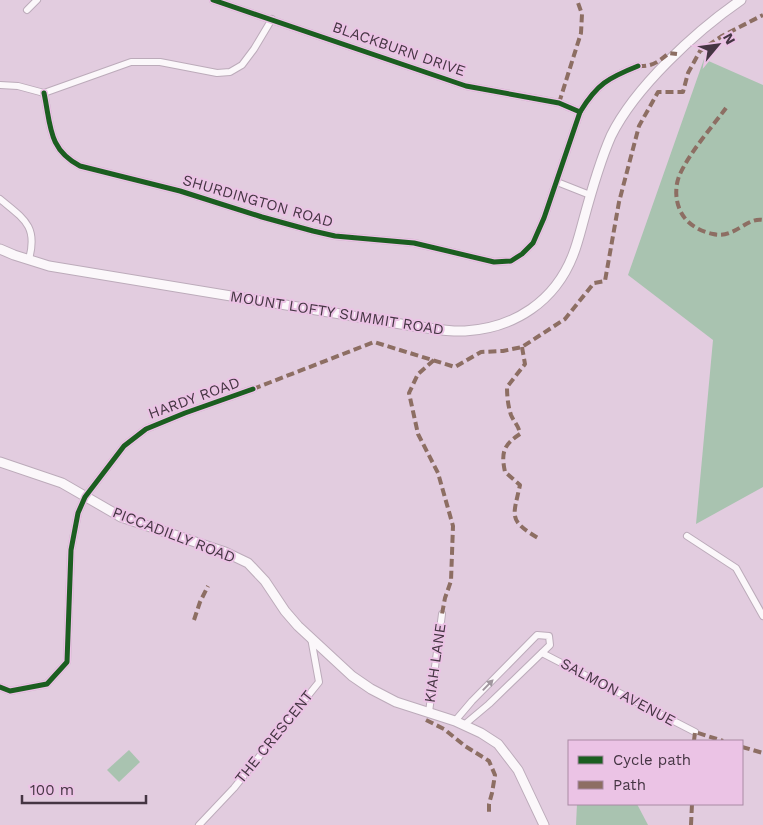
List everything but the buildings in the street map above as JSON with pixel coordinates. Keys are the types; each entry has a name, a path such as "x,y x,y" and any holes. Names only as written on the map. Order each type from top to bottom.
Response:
{"main road":[{"name":"MOUNT LOFTY SUMMIT ROAD","path":"0,249 50,266 413,326 465,331 495,326 513,320 531,310 552,291 564,274 574,254 590,195 612,136 637,96 677,54 718,16 740,0"},
{"name":"PICCADILLY ROAD","path":"0,462 62,483 121,517 225,552 248,563 265,582 285,611 310,638 352,676 371,689 396,702 460,723 498,744 518,770 544,825"}],"street":[{"path":"27,10 37,0"},
{"name":"BLACKBURN DRIVE","path":"213,0 466,86 559,103 580,112"},
{"path":"0,84 18,86 44,93 131,62 160,62 217,73 230,72 242,65 272,19"},
{"name":"SHURDINGTON ROAD","path":"44,93 52,136 67,159 80,166 180,191 262,217 335,236 396,240 494,262 511,261 522,254 533,242 557,182 580,112 595,90 606,80 638,66"},
{"path":"557,182 590,195"},
{"path":"0,199 30,228 33,238 28,260"},
{"name":"HARDY ROAD","path":"0,687 10,691 47,684 67,662 71,550 78,513 85,497 124,446 146,429 185,413 253,390"},
{"path":"686,536 736,568 763,616"},
{"name":"KIAH LANE","path":"429,712 442,614"},
{"path":"537,635 548,636 550,645 542,653 489,704 460,723 472,700 537,635"},
{"name":"THE CRESCENT","path":"199,825 234,788 319,682 310,638"},
{"name":"SALMON AVENUE","path":"542,653 695,732"}],"green space":[{"path":"704,59 763,85 763,487 696,524 713,340 628,275"},
{"path":"129,750 140,762 119,782 107,770"},
{"path":"577,805 638,805 648,825 576,825"}],"marked path":[{"path":"559,103 581,33 582,14 577,0"},
{"path":"253,389 374,342 455,367 481,352 503,351 522,347 565,319 594,283 605,281 619,202 639,126 658,92 683,92 688,73 700,51 722,36 763,15"},
{"path":"638,66 647,66 655,63 669,53 677,54"},
{"path":"726,108 695,148 684,166 678,179 676,190 677,202 684,217 693,226 713,234 721,235 751,222 763,220"},
{"path":"522,347 525,364 507,387 510,412 520,434 507,446 503,460 505,472 520,485 515,511 517,522 538,538"},
{"path":"434,360 418,374 409,393 418,434 438,473 453,526 451,581 442,614"},
{"path":"194,620 208,586"},
{"path":"426,720 444,729 465,746 489,761 495,775 489,813"},
{"path":"694,740 695,732 720,740"},
{"path":"743,747 763,753"},
{"path":"691,825 692,805"}],"cycle path":[{"path":"213,0 466,86 559,103 580,112"},
{"path":"44,93 50,126 56,144 62,152 80,166 180,191 313,231 335,236 414,243 494,262 511,261 522,254 533,243 544,218 580,112 586,102 598,88 611,78 638,66"},
{"path":"0,687 10,691 47,684 67,662 71,550 78,513 85,497 124,446 146,429 253,389"}]}
